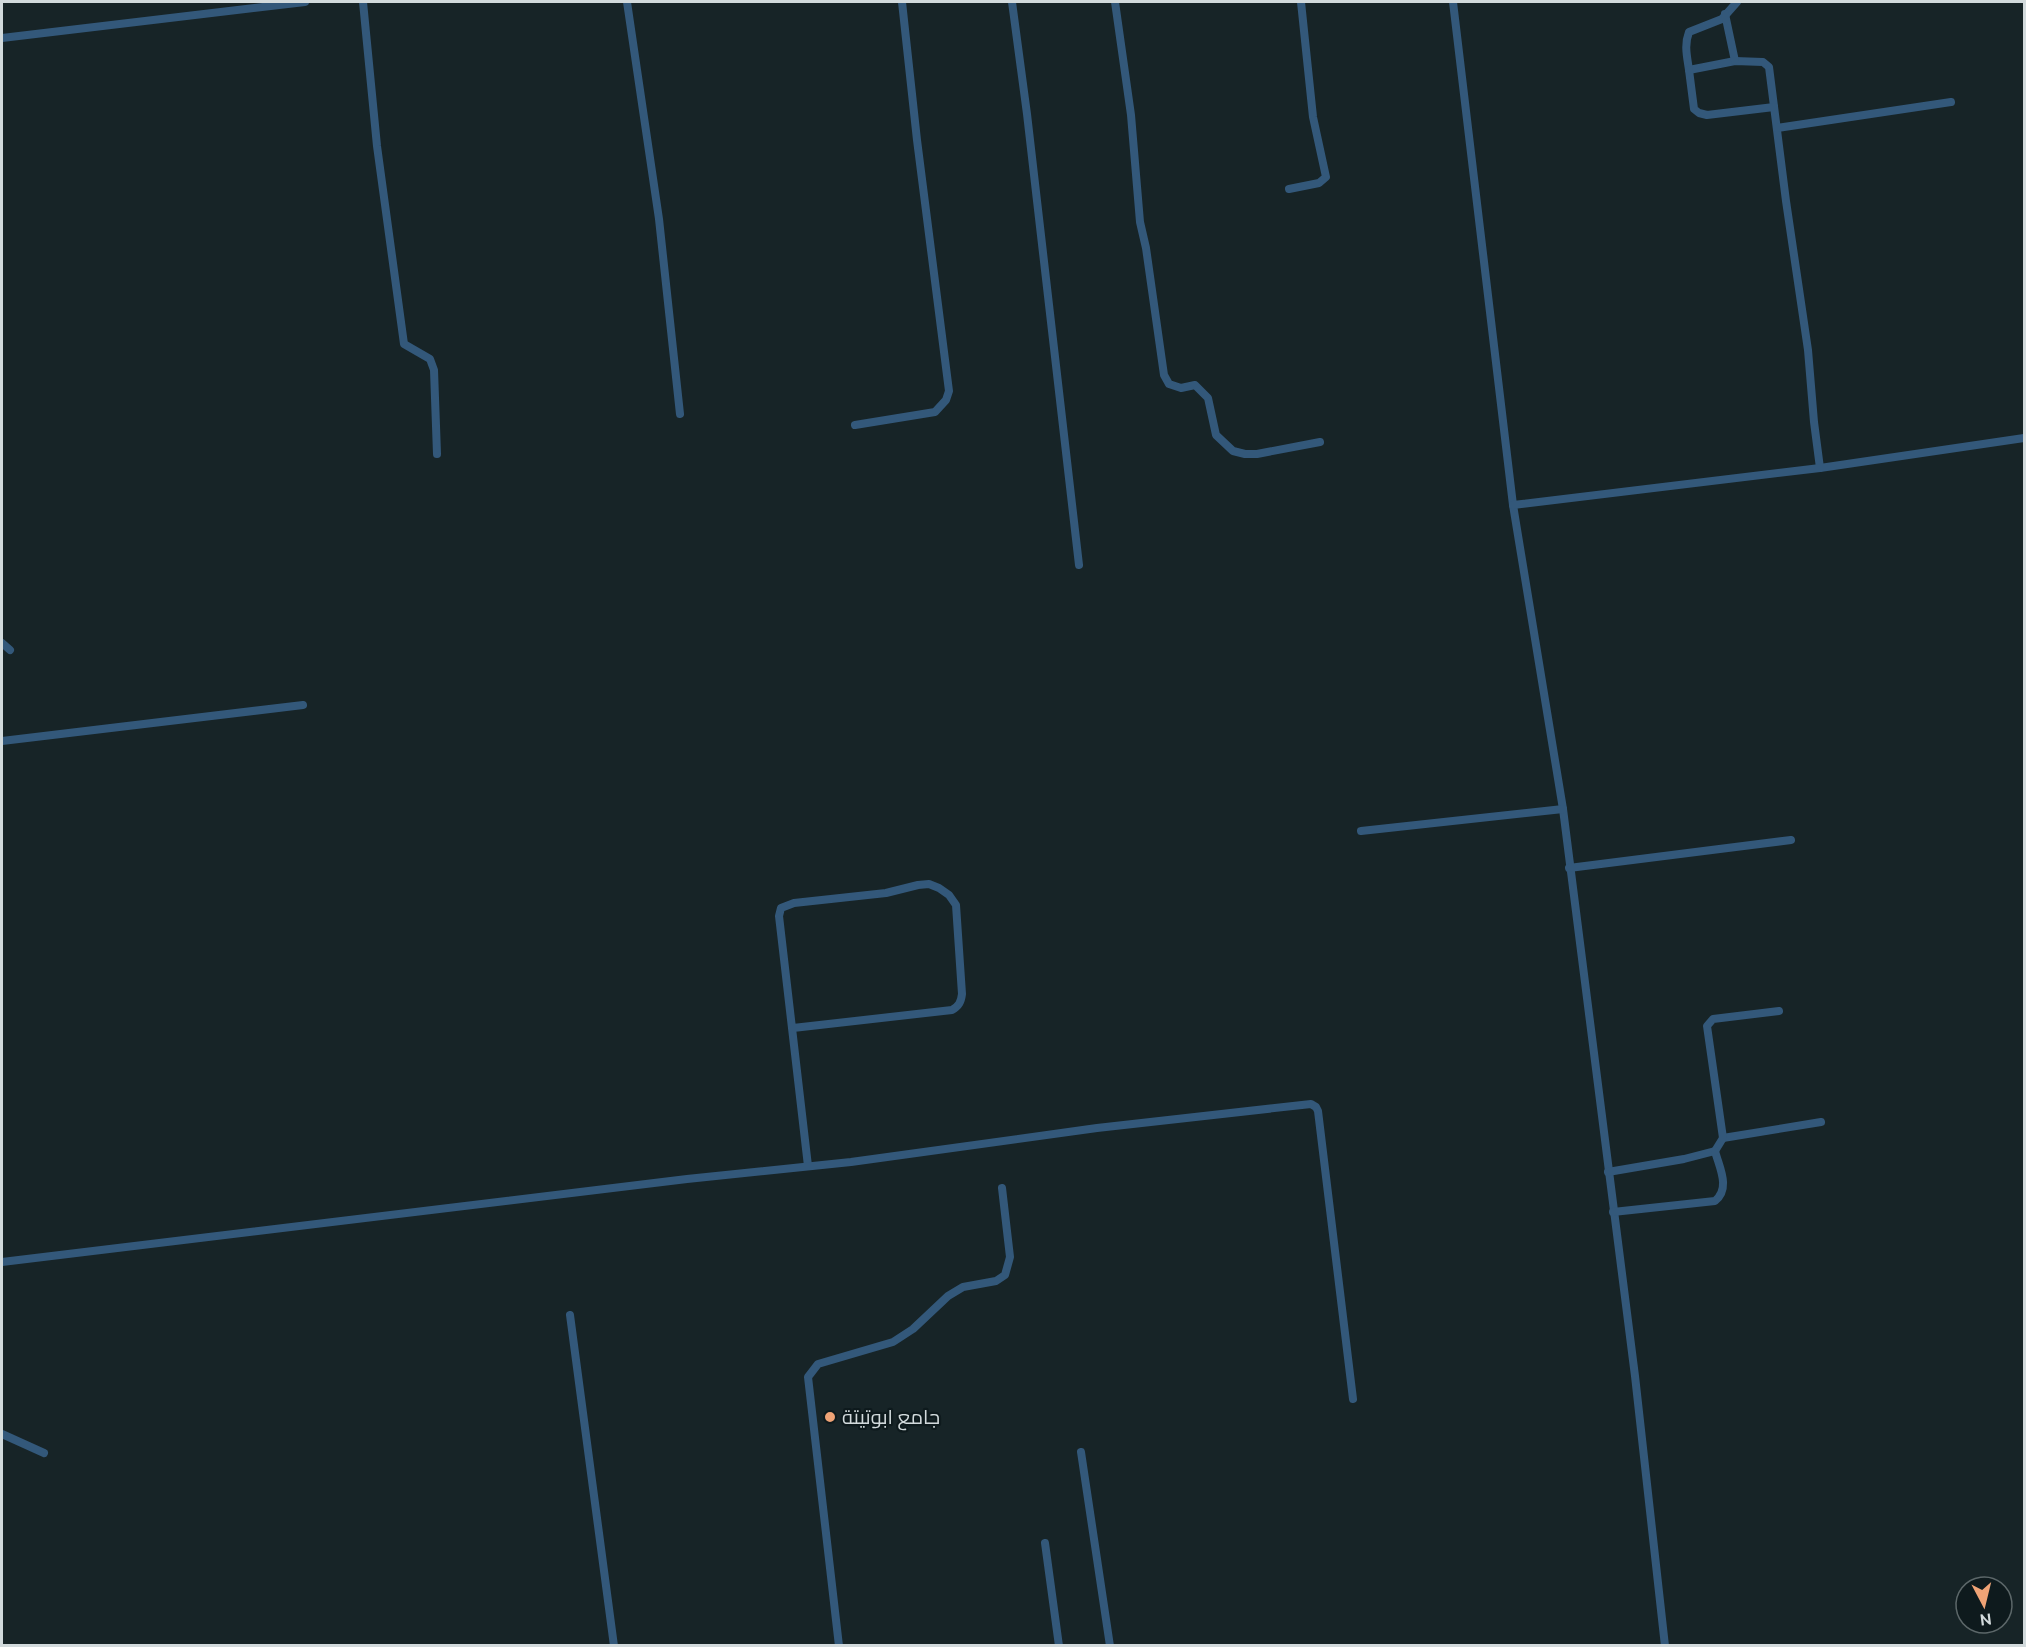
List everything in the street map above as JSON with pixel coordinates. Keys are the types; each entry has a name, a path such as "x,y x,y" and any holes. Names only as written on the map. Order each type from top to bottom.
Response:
{"street":[{"path":"2,38 305,2"},
{"path":"363,2 377,146 405,344 430,359 434,370 437,454"},
{"path":"627,2 659,219 680,414"},
{"path":"855,425 935,412 946,400 949,391 902,2"},
{"path":"1012,2 1079,565"},
{"path":"1114,2 1131,115 1140,222 1146,248 1164,375 1169,384 1181,388 1195,385 1208,398 1216,435 1233,451 1257,454 1320,442"},
{"path":"1289,189 1319,183 1326,177 1313,117 1301,2"},
{"path":"1453,2 1513,505 1563,809 1635,1376 1665,1646"},
{"path":"1737,2 1722,19 1689,32 1685,48 1694,109 1707,115 1774,107"},
{"path":"1725,14 1735,61"},
{"path":"1689,70 1735,61 1763,62 1769,67 1808,350 1814,422 1821,468"},
{"path":"1777,128 1951,102"},
{"path":"1513,505 1821,468 2025,438"},
{"path":"2,643 10,650"},
{"path":"2,741 303,705"},
{"path":"1361,831 1563,809"},
{"path":"1569,868 1791,840"},
{"path":"793,1028 952,1010 957,1007 962,994 959,943 956,905 949,895 929,885 918,885 886,893 794,903 781,908 779,916 808,1166"},
{"path":"1608,1172 1684,1159 1714,1151 1723,1138 1707,1026 1713,1019 1779,1011"},
{"path":"2,1263 808,1166 1304,1103 1311,1104 1318,1111 1353,1399"},
{"path":"1723,1138 1821,1122"},
{"path":"1613,1212 1715,1201 1722,1194 1724,1186 1714,1151"},
{"path":"839,1646 808,1377 818,1364 892,1342 913,1329 948,1296 963,1287 996,1281 1005,1275 1010,1257 1002,1188"},
{"path":"570,1315 614,1646"},
{"path":"2,1434 44,1453"},
{"path":"1081,1452 1110,1646"},
{"path":"1045,1543 1059,1646"}],"place":[{"name":"جامع ابوتيتة","path":"830,1417"}]}
